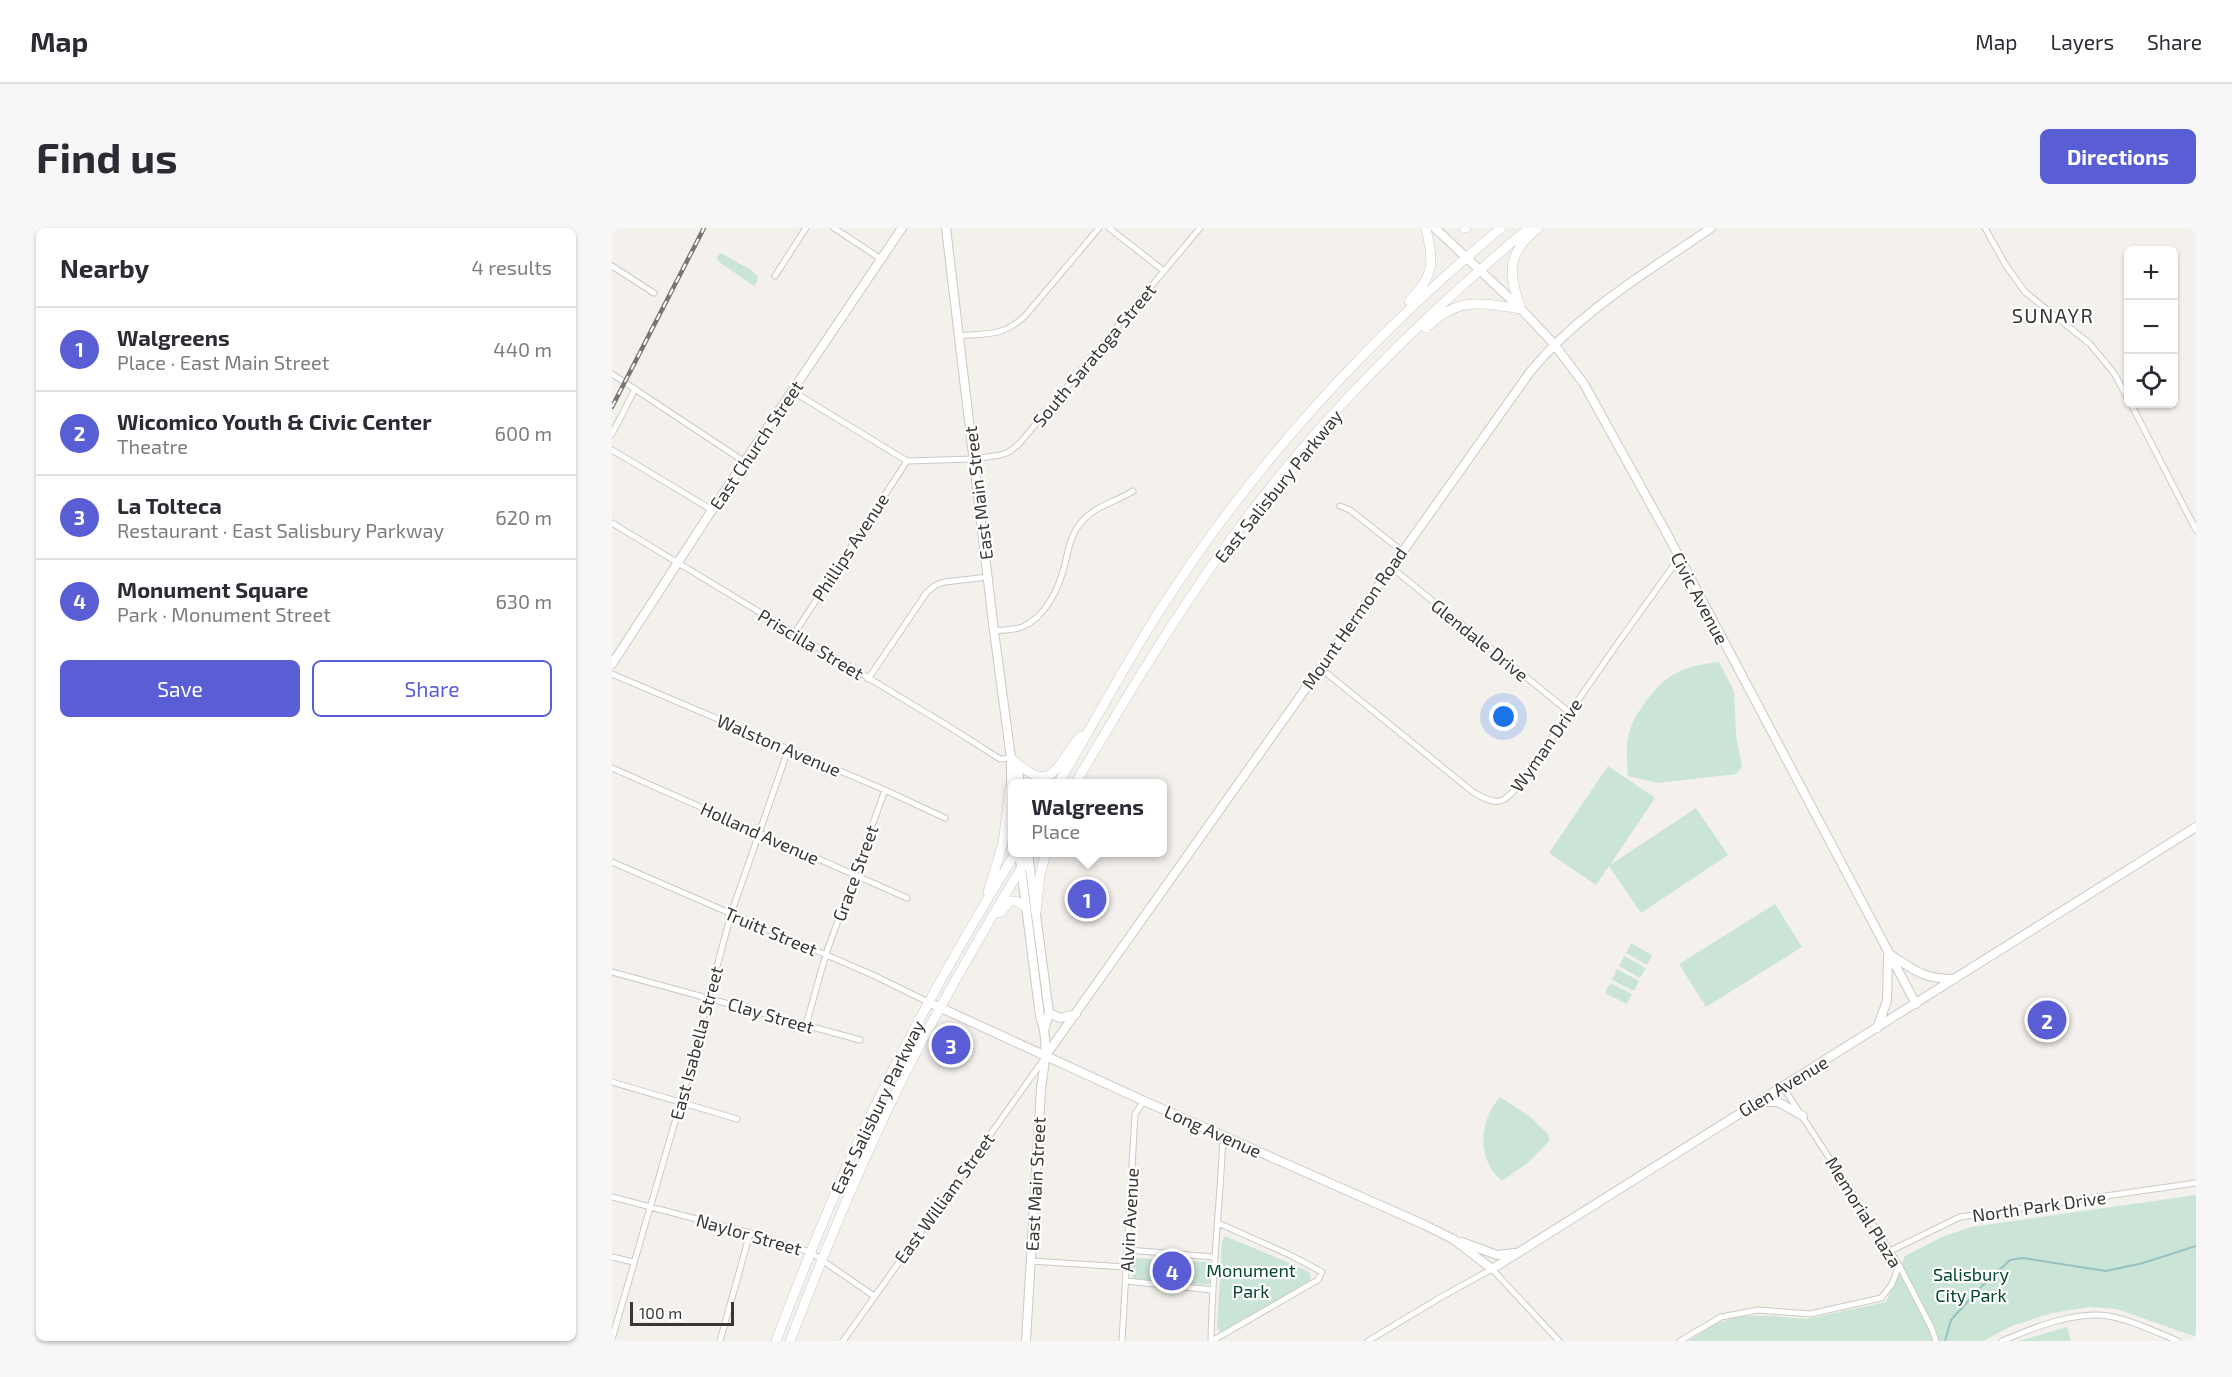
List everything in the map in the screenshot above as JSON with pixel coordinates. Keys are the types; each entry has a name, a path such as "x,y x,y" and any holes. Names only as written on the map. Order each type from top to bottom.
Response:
{"main road":[{"path":"1378,340 1390,320 1425,283 1432,258 1426,228"},
{"name":"East Salisbury Parkway","path":"1060,779 1161,608 1210,538 1281,446 1378,340 1425,293 1501,228"},
{"name":"East Salisbury Parkway","path":"1077,779 1143,670 1227,544 1272,487 1362,385 1477,270 1529,228"},
{"path":"1362,385 1382,373 1445,311 1470,303 1521,309 1513,288 1511,270 1522,241 1538,228"},
{"path":"1011,758 1033,776 1039,777 1053,773 1074,743 1098,716"},
{"path":"983,907 1003,843 1008,804"},
{"name":"East Salisbury Parkway","path":"776,1341 810,1252 866,1124 928,1002 983,907 1021,857"},
{"name":"East Salisbury Parkway","path":"790,1341 821,1258 894,1097 940,1007 1020,870 1023,857"},
{"path":"1036,912 1040,875 1045,857"},
{"path":"981,935 996,921 1010,901 1016,901 1026,907"}],"street":[{"path":"775,276 806,228"},
{"path":"834,228 881,259"},
{"name":"East Church Street","path":"612,664 712,510 902,228"},
{"name":"East Main Street","path":"946,228 1011,758 1010,779"},
{"path":"959,336 1005,331 1014,326 1099,228"},
{"path":"1109,228 1164,271"},
{"name":"South Saratoga Street","path":"907,461 973,459 1010,452 1200,228"},
{"name":"Civic Avenue","path":"1434,228 1521,309 1554,344 1594,400 1916,1004"},
{"name":"Mount Hermon Road","path":"1046,1055 1513,394 1554,344 1598,305 1711,228"},
{"path":"1985,228 2005,264 2025,292 2090,344 2114,374 2124,392"},
{"path":"612,266 654,293"},
{"path":"612,375 745,462"},
{"path":"612,434 635,389"},
{"path":"792,391 907,461"},
{"path":"2133,408 2196,530"},
{"path":"612,450 712,510"},
{"name":"Phillips Avenue","path":"794,634 907,461"},
{"path":"994,631 1021,627 1034,620 1058,587 1072,537 1079,525 1096,509 1133,491"},
{"path":"1340,506 1350,510 1402,551"},
{"name":"Priscilla Street","path":"612,523 1000,759 1011,758"},
{"name":"Wyman Drive","path":"1319,667 1473,792 1495,802 1508,799 1679,558"},
{"name":"Glendale Drive","path":"1390,567 1569,712"},
{"path":"868,679 927,592 936,585 988,577"},
{"name":"Walston Avenue","path":"612,674 885,790 945,818"},
{"name":"East Isabella Street","path":"612,1339 681,1101 731,914 788,750"},
{"name":"East Main Street","path":"1011,758 1018,769 1019,779"},
{"name":"Holland Avenue","path":"612,768 908,898"},
{"name":"Grace Street","path":"806,1025 826,954 885,790"},
{"name":"Glen Avenue","path":"1368,1341 1492,1269 2196,827"},
{"name":"East Main Street","path":"1025,857 1036,912 1049,1013 1045,1028 1046,1055 1041,1088 1026,1341"},
{"name":"Truitt Street","path":"612,862 826,954 928,1002"},
{"name":"East Main Street","path":"1020,870 1040,1016 1045,1028"},
{"path":"1888,953 1925,977 1956,979"},
{"path":"1877,1029 1887,1001 1888,953"},
{"name":"Clay Street","path":"612,972 860,1040"},
{"name":"Long Avenue","path":"928,1002 1144,1101 1425,1225 1453,1239 1492,1269"},
{"path":"1049,1013 1060,1018 1076,1014"},
{"name":"East William Street","path":"843,1341 1046,1055"},
{"path":"612,1082 737,1119"},
{"name":"Memorial Plaza","path":"1783,1087 1899,1265 1936,1340"},
{"name":"Alvin Avenue","path":"1122,1341 1135,1114 1144,1101"},
{"path":"1756,1103 1778,1102 1803,1116"},
{"path":"1211,1341 1212,1290 1223,1136"},
{"name":"North Park Drive","path":"1890,1251 1959,1218 2196,1183"},
{"name":"Naylor Street","path":"612,1197 750,1233 810,1252 874,1296"},
{"path":"1211,1341 1318,1280 1322,1272 1218,1222"},
{"path":"720,1341 750,1233"},
{"path":"1453,1239 1497,1255 1519,1252"},
{"path":"1128,1250 1214,1257"},
{"path":"612,1257 633,1262"},
{"path":"1031,1261 1126,1267"},
{"path":"1680,1341 1721,1317 1758,1310 1810,1314 1860,1305 1881,1298 1892,1284 1899,1265"},
{"path":"1492,1269 1559,1341"},
{"path":"1126,1281 1212,1290"},
{"path":"2001,1341 2061,1321 2100,1316 2119,1319 2178,1341"}],"green space":[{"path":"721,253 751,270 758,277 754,286 719,262 717,257"},
{"path":"1719,662 1734,691 1736,735 1742,767 1736,774 1658,783 1628,776 1629,733 1644,704 1660,685 1676,673 1695,666"},
{"path":"1608,766 1655,798 1610,865 1696,808 1728,855 1641,913 1609,866 1596,885 1549,853"},
{"path":"1775,904 1802,947 1706,1007 1679,964"},
{"path":"1631,943 1652,955 1647,965 1626,953"},
{"path":"1624,956 1646,968 1640,978 1619,966"},
{"path":"1617,969 1639,981 1634,991 1612,980"},
{"path":"1610,983 1632,994 1627,1004 1605,993"},
{"path":"1500,1097 1529,1116 1549,1135 1549,1141 1530,1161 1502,1181 1488,1162 1483,1140 1488,1117"},
{"name":"Salisbury City Park","path":"2196,1195 2196,1337 2117,1309 2089,1307 2052,1313 2012,1326 1983,1341 1689,1341 1715,1324 1740,1316 1807,1319 1886,1302 1905,1256 1942,1237 1971,1227"},
{"name":"Monument Park","path":"1225,1236 1308,1271 1311,1277 1310,1283 1221,1333 1217,1328 1222,1241"},
{"path":"1137,1258 1208,1262 1212,1266 1210,1282 1207,1285 1136,1281 1132,1276 1133,1261"},
{"path":"2067,1327 2071,1341 2019,1341"}],"waterway":[{"path":"1945,1341 1951,1320 2010,1260 2023,1258 2106,1271 2143,1263 2196,1246"}],"railway":[{"path":"612,407 704,228"}],"place":[{"name":"Walgreens","path":"1087,899"},
{"name":"Wicomico Youth & Civic Center","path":"2047,1020"},
{"name":"La Tolteca","path":"951,1045"},
{"name":"Monument Square","path":"1172,1271"}],"district":[{"name":"SUNAYR","path":"2053,315"}]}
